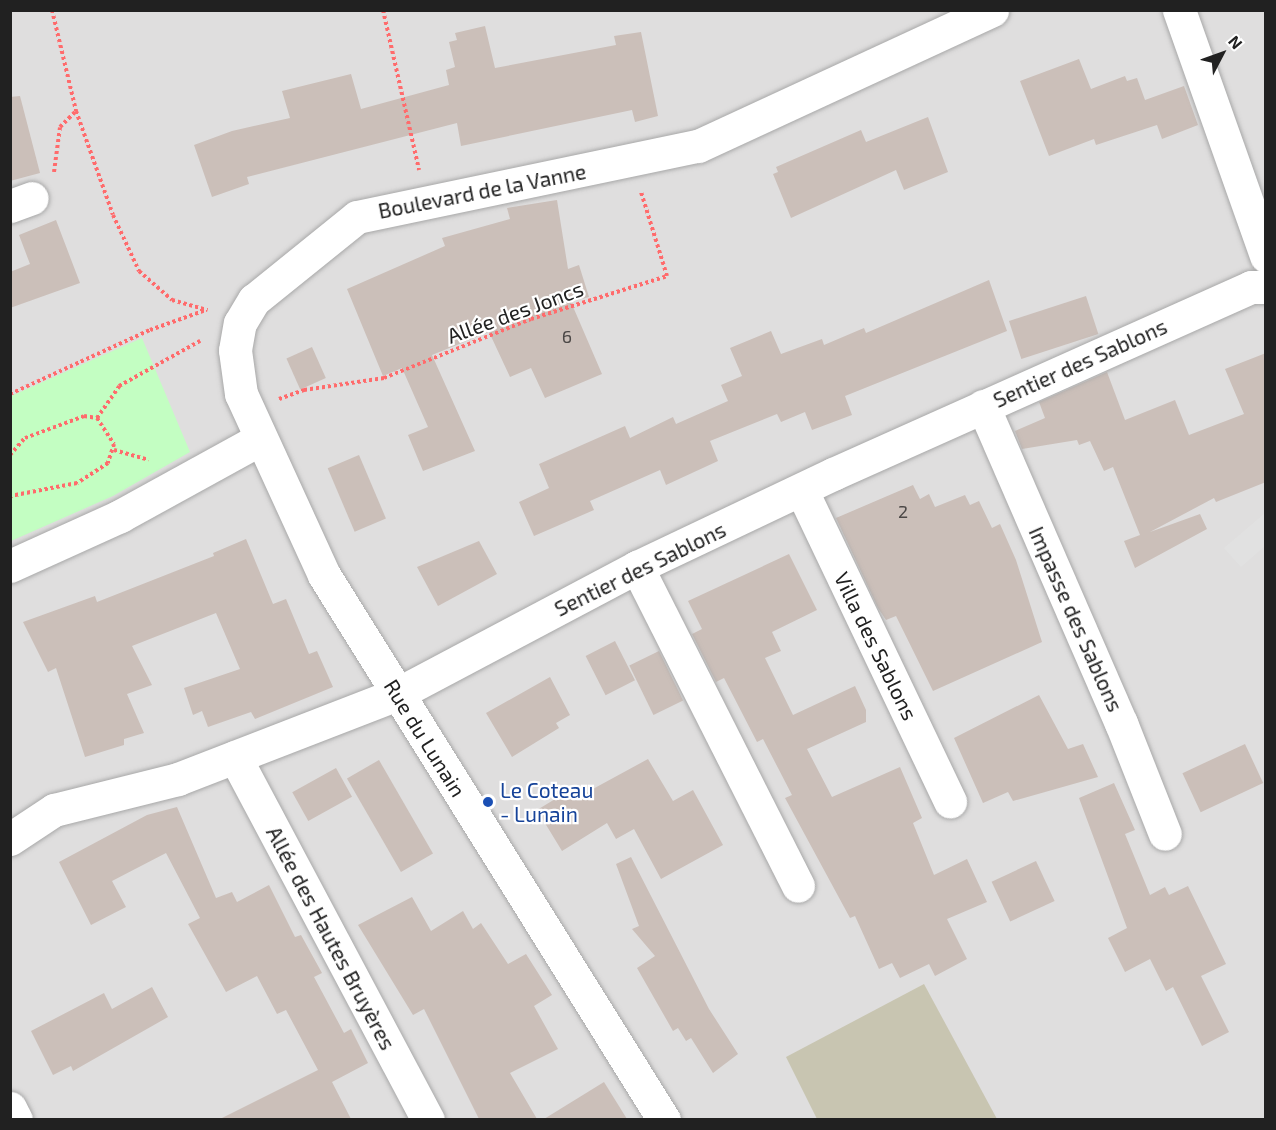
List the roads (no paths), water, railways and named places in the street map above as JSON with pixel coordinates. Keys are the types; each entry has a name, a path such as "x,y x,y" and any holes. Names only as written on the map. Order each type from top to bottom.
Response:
{"street":[{"name":"Boulevard de la Vanne","path":"260,439 241,394 235,350 240,323 254,300 357,217 426,200 698,146 992,10"},
{"path":"1179,10 1266,256"},
{"name":"Sentier des Sablons","path":"10,839 54,810 178,779 397,694 637,567 983,406 1251,287 1266,287"},
{"name":"Impasse des Sablons","path":"983,406 1121,723 1165,834"},
{"path":"10,566 120,516 260,439"},
{"name":"Rue du Lunain","path":"260,439 324,574 664,1119"},
{"name":"Villa des Sablons","path":"802,491 950,801"},
{"path":"637,567 798,886"},
{"name":"Allée des Hautes Bruyères","path":"235,757 428,1119"},
{"path":"10,1108 16,1119"}],"place":[{"name":"Le Coteau - Lunain","path":"488,802"}]}
